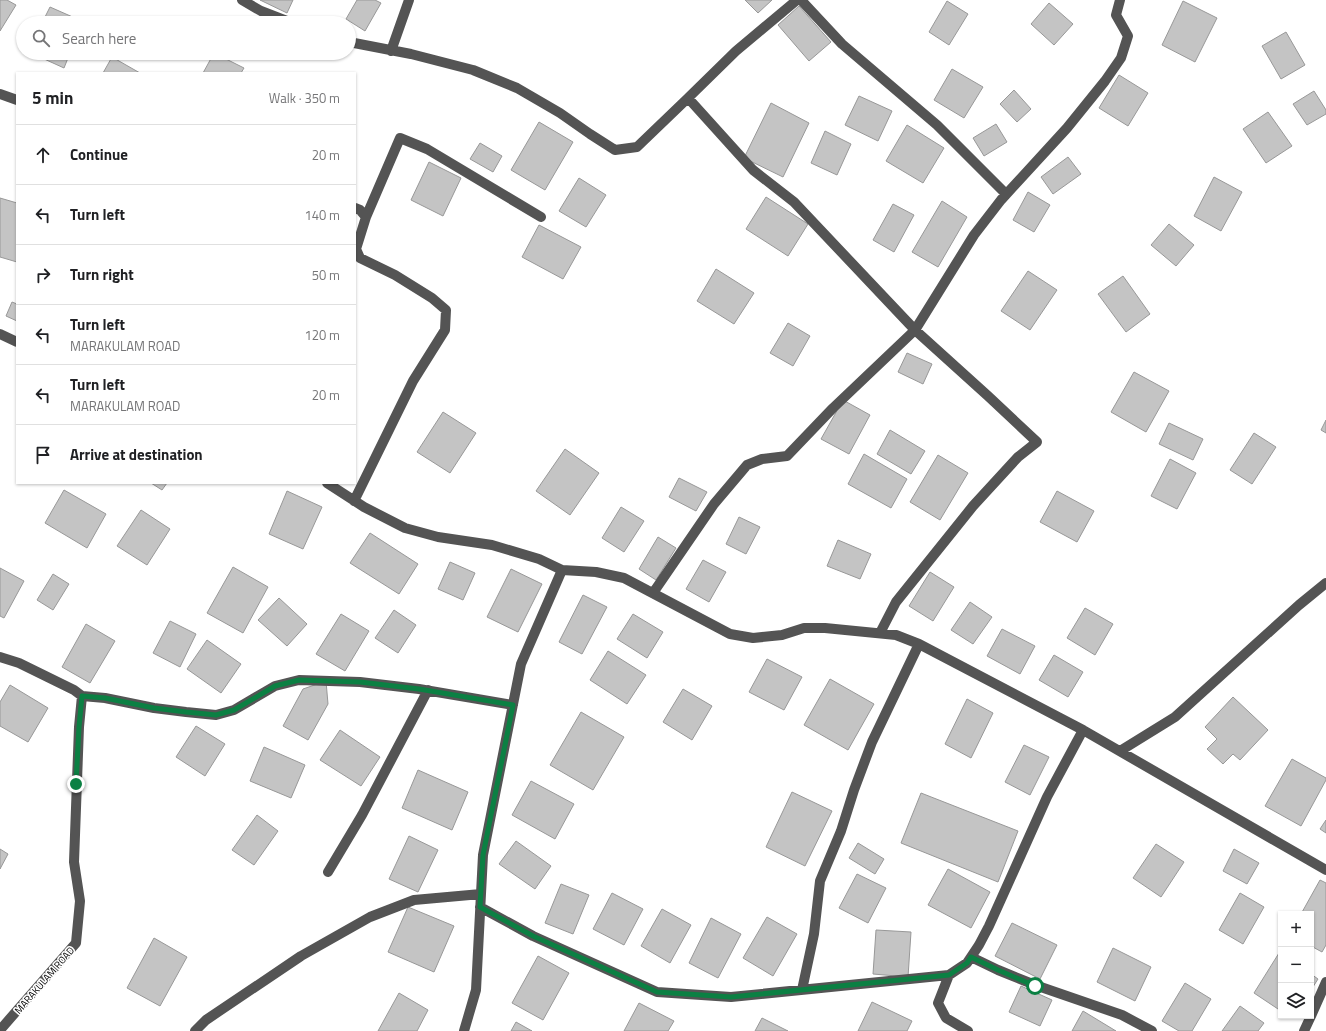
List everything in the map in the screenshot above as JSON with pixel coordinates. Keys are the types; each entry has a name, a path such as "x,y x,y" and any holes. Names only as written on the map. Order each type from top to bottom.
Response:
{"street":[{"path":"242,0 261,11 274,16"},
{"path":"391,51 409,0"},
{"path":"356,44 412,54 473,70 517,88 560,113 615,150 638,147 736,51 797,0"},
{"path":"801,0 842,44 937,125 1006,194"},
{"path":"653,593 714,504 748,465 762,459 787,456 833,408 915,330 974,235 1006,194 1067,128 1105,81 1121,58 1128,36 1116,15 1120,0"},
{"path":"0,94 16,100"},
{"path":"688,98 753,170 794,202 915,330 1037,442 1018,457 973,506 896,602 880,633"},
{"path":"354,501 413,382 445,330 446,310 432,298 395,275 360,258 356,249 366,217 400,138 428,149 541,217"},
{"path":"356,208 360,210 366,217"},
{"path":"0,334 16,342"},
{"path":"328,484 354,501 405,528 438,537 492,545 539,559 562,570 596,572 624,578 730,634 753,638 782,635 804,628 825,628 880,633 896,636 919,644 1083,730 1326,870"},
{"path":"464,1031 476,990 483,855 521,664 562,570"},
{"path":"1120,751 1175,717 1299,604 1326,583"},
{"path":"802,990 814,934 820,880 841,831 854,790 872,742 919,644"},
{"path":"0,657 19,663 74,690 82,696 105,698 154,708 216,715 234,710 275,686 299,680 360,682 428,690 513,705"},
{"path":"328,872 362,815 428,690"},
{"name":"MARAKULAM ROAD","path":"0,1030 76,943 80,901 74,862 79,727 82,696"},
{"path":"480,907 533,936 657,992 731,997 949,975 967,963 989,926 1047,797 1083,730"},
{"path":"195,1031 206,1020 301,956 370,917 414,900 481,894"},
{"path":"971,957 1035,986 1122,1015 1152,1031"},
{"path":"949,975 938,1003 946,1018 968,1031"},
{"path":"1314,1009 1326,982"},
{"path":"1304,1031 1310,1019"}],"building":[{"path":"0,0 7,0 16,5 0,31"},
{"path":"260,0 293,0 287,13"},
{"path":"357,0 375,0 381,3 365,31 356,25 356,16 348,16"},
{"path":"745,0 772,0 758,13"},
{"path":"947,1 968,14 949,45 929,32"},
{"path":"1183,1 1217,18 1195,62 1162,45"},
{"path":"1049,3 1073,24 1054,45 1031,24"},
{"path":"799,6 831,42 809,61 778,25"},
{"path":"50,7 70,16 46,16"},
{"path":"1286,32 1305,65 1281,79 1262,46"},
{"path":"46,60 67,60 64,68"},
{"path":"110,60 117,60 138,72 104,72"},
{"path":"210,60 228,60 244,68 242,72 204,72"},
{"path":"952,69 983,87 964,118 934,100"},
{"path":"1119,75 1148,93 1128,126 1099,108"},
{"path":"1014,90 1031,109 1017,122 1000,104"},
{"path":"1314,91 1326,110 1326,114 1307,125 1293,104"},
{"path":"859,96 892,111 878,141 845,125"},
{"path":"771,103 809,123 783,177 744,158"},
{"path":"1268,112 1292,146 1266,163 1243,129"},
{"path":"539,122 573,142 545,190 511,170"},
{"path":"996,124 1007,142 984,156 973,138"},
{"path":"907,125 944,148 923,183 886,161"},
{"path":"825,131 851,144 837,175 811,163"},
{"path":"480,143 502,156 493,172 470,159"},
{"path":"1068,157 1081,174 1053,194 1041,177"},
{"path":"429,162 461,178 443,216 411,200"},
{"path":"1214,177 1242,192 1221,231 1194,216"},
{"path":"579,178 606,195 586,227 559,211"},
{"path":"1028,192 1050,205 1034,232 1013,220"},
{"path":"766,197 808,224 788,256 746,229"},
{"path":"0,198 16,203 16,262 0,257"},
{"path":"942,201 967,217 938,267 912,252"},
{"path":"893,204 914,215 894,252 873,240"},
{"path":"1169,224 1194,245 1176,266 1151,245"},
{"path":"539,225 581,247 563,279 522,257"},
{"path":"716,269 754,293 734,324 697,301"},
{"path":"1028,271 1057,290 1030,330 1001,311"},
{"path":"1123,276 1150,314 1126,332 1098,294"},
{"path":"12,302 16,304 16,321 6,316"},
{"path":"788,323 810,336 793,366 770,353"},
{"path":"907,353 932,364 923,384 898,372"},
{"path":"1134,372 1169,391 1146,432 1111,412"},
{"path":"843,400 870,415 849,454 821,439"},
{"path":"443,412 476,433 450,473 417,452"},
{"path":"1326,420 1326,433 1321,430"},
{"path":"1169,423 1203,439 1193,460 1159,444"},
{"path":"890,430 925,451 911,474 877,454"},
{"path":"1254,433 1276,447 1252,484 1230,470"},
{"path":"565,449 599,473 570,515 536,491"},
{"path":"864,454 907,479 891,508 848,484"},
{"path":"938,455 968,473 940,520 910,502"},
{"path":"1170,459 1196,473 1177,509 1151,496"},
{"path":"679,478 707,492 696,511 669,497"},
{"path":"153,484 166,484 162,490"},
{"path":"64,490 106,514 87,548 45,523"},
{"path":"287,491 322,507 303,549 269,534"},
{"path":"1057,491 1094,511 1077,542 1040,522"},
{"path":"621,507 644,521 624,552 602,538"},
{"path":"141,510 170,529 147,565 117,546"},
{"path":"739,517 760,527 746,554 726,544"},
{"path":"370,533 418,564 399,594 350,563"},
{"path":"658,537 676,548 656,580 639,569"},
{"path":"838,540 871,554 860,579 827,566"},
{"path":"703,560 726,572 709,602 686,589"},
{"path":"450,562 475,573 463,600 438,589"},
{"path":"233,567 268,587 243,633 207,613"},
{"path":"0,568 24,581 4,618 0,616"},
{"path":"511,569 542,584 518,632 487,617"},
{"path":"930,572 954,587 933,621 909,606"},
{"path":"53,574 69,584 53,610 37,600"},
{"path":"583,595 607,607 582,654 559,642"},
{"path":"279,598 307,624 287,646 258,620"},
{"path":"970,602 992,617 973,644 951,630"},
{"path":"1085,608 1113,624 1095,655 1067,638"},
{"path":"394,610 416,625 398,653 375,638"},
{"path":"341,614 369,631 345,671 316,654"},
{"path":"633,614 663,632 647,658 617,639"},
{"path":"170,621 196,634 180,667 153,653"},
{"path":"86,624 115,641 90,683 62,667"},
{"path":"1002,629 1035,646 1020,674 987,656"},
{"path":"207,640 241,664 221,693 187,669"},
{"path":"608,651 646,675 627,704 590,680"},
{"path":"1054,655 1083,672 1068,697 1039,680"},
{"path":"767,659 802,677 784,710 749,692"},
{"path":"830,679 874,704 848,750 804,725"},
{"path":"326,681 328,704 308,740 283,726 303,689"},
{"path":"10,685 48,708 28,742 0,726 0,702"},
{"path":"683,689 712,706 692,740 663,722"},
{"path":"1233,697 1268,730 1240,760 1233,754 1223,764 1207,749 1217,739 1205,727"},
{"path":"967,699 993,713 971,758 945,744"},
{"path":"581,712 624,737 593,790 550,765"},
{"path":"196,726 225,744 205,776 176,757"},
{"path":"340,730 380,757 361,786 320,760"},
{"path":"1024,745 1049,757 1030,795 1005,782"},
{"path":"264,747 305,765 291,798 250,781"},
{"path":"1292,759 1326,778 1301,826 1265,806"},
{"path":"418,770 468,792 452,830 402,808"},
{"path":"531,781 574,804 555,839 512,815"},
{"path":"792,792 832,811 805,866 766,847"},
{"path":"921,793 1018,831 998,882 901,843"},
{"path":"257,815 278,831 254,865 232,850"},
{"path":"1326,820 1326,833 1320,829"},
{"path":"409,836 438,850 418,892 389,879"},
{"path":"516,841 551,866 535,889 499,864"},
{"path":"858,843 884,859 875,874 849,858"},
{"path":"1156,844 1184,862 1161,897 1133,878"},
{"path":"0,849 8,854 0,869"},
{"path":"1234,849 1259,863 1247,884 1223,871"},
{"path":"948,869 990,892 971,928 928,905"},
{"path":"857,874 886,888 868,923 839,908"},
{"path":"1320,880 1326,883 1326,945 1322,952 1314,948 1314,911 1303,911"},
{"path":"561,884 589,895 573,934 545,923"},
{"path":"612,893 643,909 624,945 593,929"},
{"path":"1240,893 1264,907 1243,944 1219,930"},
{"path":"408,907 454,926 434,972 388,952"},
{"path":"662,909 691,925 670,963 641,946"},
{"path":"767,917 797,934 773,976 743,958"},
{"path":"711,918 741,934 718,978 689,963"},
{"path":"1012,923 1057,945 1040,979 995,956"},
{"path":"876,930 911,932 908,977 873,974"},
{"path":"154,938 187,957 160,1006 127,988"},
{"path":"1113,948 1151,967 1135,1001 1097,982"},
{"path":"1278,955 1278,1009 1254,993"},
{"path":"538,956 569,973 543,1020 512,1003"},
{"path":"1314,976 1318,979 1314,985"},
{"path":"1185,983 1211,999 1192,1031 1179,1031 1162,1021"},
{"path":"1021,986 1052,1000 1040,1026 1009,1012"},
{"path":"399,993 428,1010 417,1031 378,1031"},
{"path":"872,1002 912,1021 907,1031 858,1031"},
{"path":"639,1003 674,1021 668,1031 624,1031"},
{"path":"1240,1006 1264,1023 1258,1031 1222,1031"},
{"path":"1083,1011 1116,1031 1072,1031"},
{"path":"762,1018 788,1031 755,1031"},
{"path":"516,1022 532,1031 511,1031"}],"route":[{"path":"76,784 82,696 105,698 154,708 216,715 234,710 275,686 299,680 360,682 419,689 513,705 483,855 480,907 533,936 657,992 731,997 949,975 967,963 971,957 1035,986"}]}
